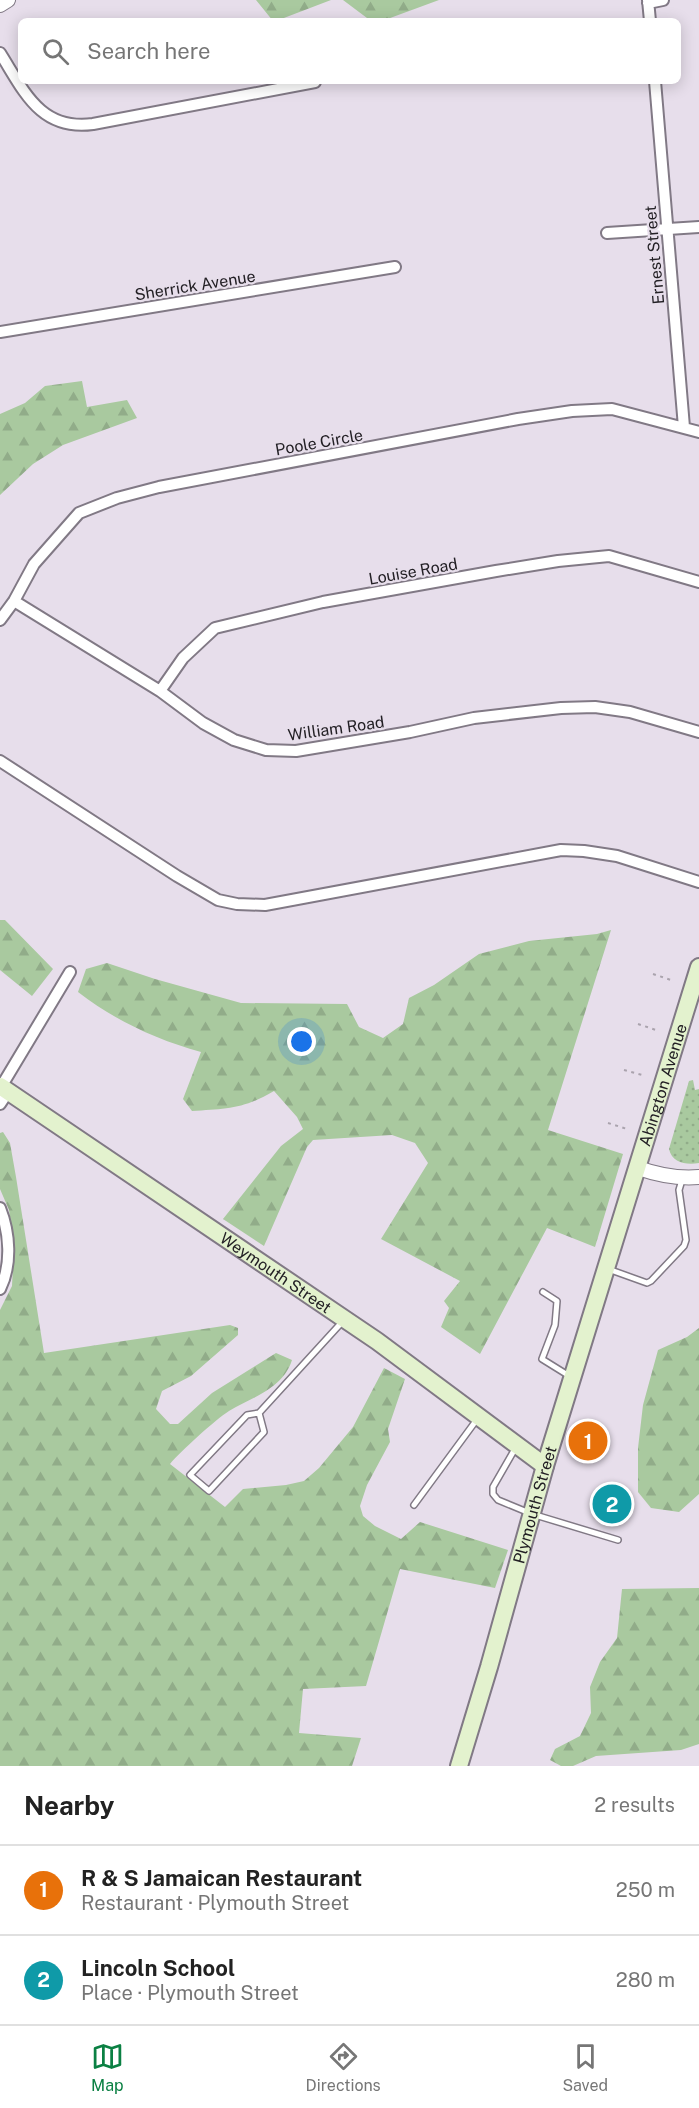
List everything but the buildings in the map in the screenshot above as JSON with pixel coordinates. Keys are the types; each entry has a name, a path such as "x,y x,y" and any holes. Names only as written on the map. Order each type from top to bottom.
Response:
{"main road":[{"name":"Abington Avenue","path":"638,1168 699,967"},
{"name":"Weymouth Street","path":"2,1092 377,1341 545,1466"},
{"name":"Plymouth Street","path":"459,1766 545,1466 638,1168"}],"street":[{"path":"0,5 8,0"},
{"path":"650,18 648,1 663,0"},
{"path":"0,53 18,80"},
{"path":"20,84 41,112 59,122 76,126 304,84"},
{"name":"Ernest Street","path":"655,84 684,427"},
{"path":"607,233 699,227"},
{"name":"Sherrick Avenue","path":"0,332 395,267"},
{"name":"Poole Circle","path":"0,620 14,601 34,564 79,513 117,498 159,487 518,419 572,411 612,409 699,432"},
{"name":"Louise Road","path":"160,691 183,658 215,628 323,602 558,561 609,556 699,582"},
{"name":"William Road","path":"14,601 160,691 203,723 234,740 266,750 296,751 410,732 474,718 561,708 595,707 630,712 699,732"},
{"path":"0,761 177,876 218,900 237,904 265,905 561,850 617,856 699,882"},
{"path":"2,1092 70,972"},
{"path":"638,1168 660,1175 683,1178 699,1177"},
{"path":"0,1208 8,1245 6,1274 0,1289"}],"lane":[{"path":"606,1268 647,1282 651,1281 684,1246 686,1240 679,1190 683,1178"},
{"path":"543,1293 557,1301 555,1325 542,1359 572,1378"},
{"path":"259,1413 264,1432 209,1491 190,1475 247,1415 259,1413 344,1320"},
{"path":"414,1505 478,1417"},
{"path":"517,1446 492,1487 493,1494 498,1500 532,1514 618,1540"}],"path":[{"path":"653,974 671,980"},
{"path":"638,1024 656,1030"},
{"path":"624,1070 642,1075"},
{"path":"608,1123 627,1128"}],"green space":[{"path":"256,0 331,0 284,18 271,18"},
{"path":"343,0 439,0 390,18 367,18"},
{"path":"82,381 87,407 127,400 137,418 63,445 33,464 0,495 0,414 25,403 45,386"},
{"path":"0,920 5,920 53,969 32,996 0,970"},
{"path":"611,930 548,1130 623,1154 595,1247 547,1228 480,1354 441,1327 449,1308 444,1301 460,1281 381,1239 428,1163 415,1143 392,1135 313,1140 307,1147 264,1246 223,1219 281,1146 303,1129 297,1117 274,1091 244,1105 192,1111 183,1099 201,1052 168,1042 136,1028 78,992 86,969 107,963 241,1003 347,1004 359,1027 383,1038 403,1024 409,998 434,985 479,954 529,941 597,934"},
{"path":"693,1080 695,1090 699,1089 699,1163 689,1164 676,1160 669,1149 689,1081"},
{"path":"3,1132 10,1143 44,1353 230,1325 238,1328 238,1335 191,1376 162,1391 156,1409 170,1424 178,1424 212,1393 276,1353 292,1360 288,1370 274,1385 223,1415 170,1464 225,1507 243,1489 304,1481 319,1468 353,1427 384,1368 405,1379 388,1429 390,1442 367,1485 360,1506 363,1516 375,1526 401,1539 420,1522 508,1550 495,1588 400,1569 366,1686 303,1689 299,1733 361,1738 352,1766 0,1766 0,1310 12,1286 14,1244 9,1210 0,1189 0,1133"},
{"path":"699,1328 699,1494 679,1512 651,1508 638,1492 638,1448 643,1405 658,1350 687,1337"},
{"path":"699,1588 699,1744 681,1750 596,1756 573,1766 561,1766 550,1760 555,1749 580,1736 591,1713 590,1687 600,1662 617,1638 622,1589"}],"place":[{"name":"R & S Jamaican Restaurant","path":"588,1441"},
{"name":"Lincoln School","path":"612,1504"}]}
